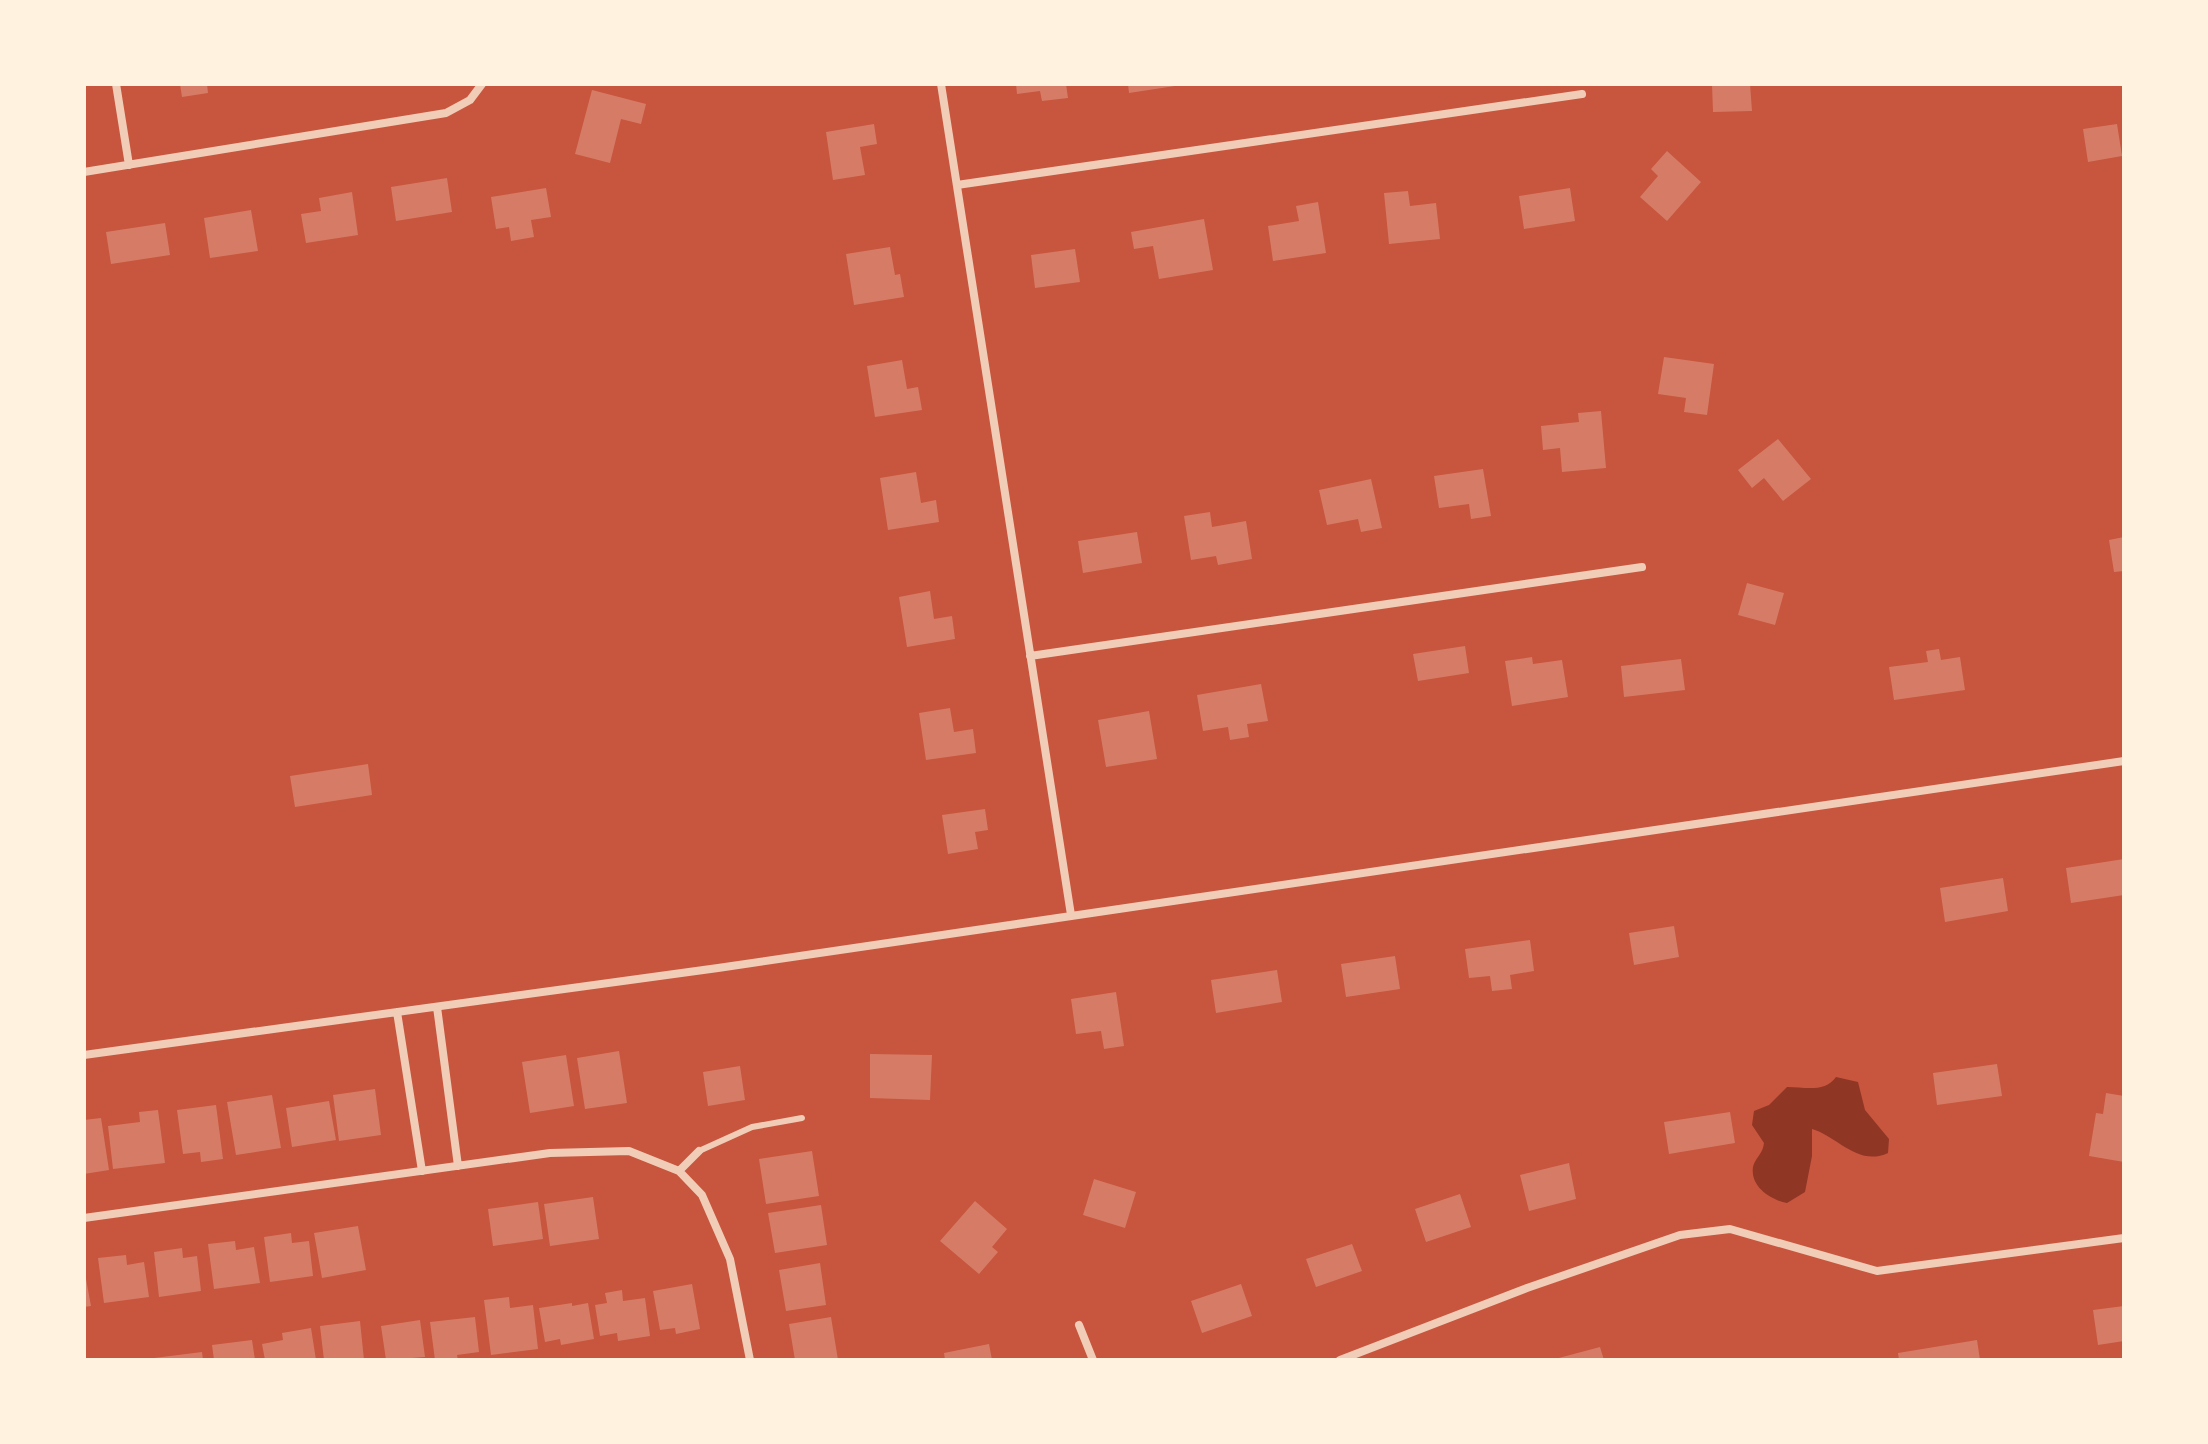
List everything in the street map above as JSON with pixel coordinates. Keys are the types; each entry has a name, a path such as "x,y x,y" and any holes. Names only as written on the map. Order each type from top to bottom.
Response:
{"street":[{"path":"116,84 129,165"},
{"path":"84,172 446,113 470,100 482,84"},
{"path":"941,84 1071,915"},
{"path":"957,185 1582,94"},
{"path":"1030,656 1642,567"},
{"path":"84,1055 437,1007 2124,761"},
{"path":"437,1007 458,1166"},
{"path":"397,1012 422,1171"},
{"path":"84,1218 550,1153 629,1151 679,1171 702,1195 730,1259 750,1360"},
{"path":"679,1171 699,1151"},
{"path":"1340,1360 1527,1288 1680,1235 1730,1229 1877,1271 2124,1238"},
{"path":"1079,1325 1093,1360"}],"lane":[{"path":"699,1151 752,1127 802,1118"}],"shaded area":[{"path":"1836,1077 1858,1082 1865,1110 1889,1139 1888,1153 1867,1156 1857,1153 1812,1129 1812,1156 1805,1192 1787,1203 1775,1199 1758,1186 1753,1174 1754,1164 1764,1143 1752,1125 1754,1111 1769,1105 1787,1087 1820,1087"}],"building":[{"path":"180,84 207,84 208,93 182,97"},
{"path":"1016,84 1066,84 1068,98 1042,101 1040,91 1017,94"},
{"path":"1128,84 1175,84 1175,86 1129,93"},
{"path":"1712,84 1750,84 1752,111 1713,112"},
{"path":"592,90 646,104 641,124 621,119 610,163 575,154"},
{"path":"874,124 877,144 860,147 865,175 833,180 826,132"},
{"path":"2117,124 2122,156 2088,162 2083,129"},
{"path":"1667,151 1701,182 1667,221 1640,197 1658,176 1651,169"},
{"path":"447,178 452,212 396,221 391,187"},
{"path":"546,188 551,217 531,220 534,237 511,241 509,227 496,229 491,197"},
{"path":"1570,188 1575,221 1524,229 1519,196"},
{"path":"1408,191 1410,206 1436,203 1440,239 1389,244 1384,193"},
{"path":"352,192 358,235 306,243 301,214 321,211 319,198"},
{"path":"1318,202 1326,253 1273,261 1268,226 1299,221 1296,206"},
{"path":"251,210 258,251 210,258 204,218"},
{"path":"1204,219 1213,270 1159,279 1153,246 1134,249 1131,232"},
{"path":"165,223 170,255 111,264 106,232"},
{"path":"890,247 895,275 900,274 904,297 854,305 846,254"},
{"path":"1075,249 1080,282 1035,288 1031,255"},
{"path":"1664,357 1714,364 1707,415 1684,412 1686,398 1658,394"},
{"path":"902,360 907,389 918,387 922,410 875,417 867,366"},
{"path":"1601,411 1606,468 1562,472 1560,448 1543,450 1541,426 1579,422 1578,413"},
{"path":"1778,439 1811,479 1783,501 1764,478 1752,488 1738,470"},
{"path":"1483,469 1491,516 1471,519 1469,504 1439,508 1434,476"},
{"path":"916,472 921,503 936,500 939,522 888,530 880,478"},
{"path":"1371,479 1382,528 1361,532 1358,519 1327,525 1319,490"},
{"path":"1210,512 1212,527 1246,521 1252,559 1218,565 1216,556 1191,560 1184,516"},
{"path":"1137,532 1142,563 1083,573 1078,541"},
{"path":"2124,537 2124,571 2114,572 2109,540"},
{"path":"1747,583 1784,593 1775,625 1738,615"},
{"path":"930,591 934,619 952,616 955,639 907,647 899,597"},
{"path":"1465,646 1469,673 1418,681 1413,654"},
{"path":"1939,649 1941,660 1960,657 1965,690 1894,700 1889,667 1928,662 1926,651"},
{"path":"1532,657 1533,664 1562,660 1568,697 1512,706 1505,661"},
{"path":"1681,659 1685,690 1624,697 1621,666"},
{"path":"1261,684 1268,721 1247,724 1249,737 1230,740 1228,727 1203,731 1197,695"},
{"path":"950,708 954,732 973,729 976,753 926,760 919,713"},
{"path":"1149,711 1157,759 1106,767 1098,720"},
{"path":"368,764 372,795 295,807 290,776"},
{"path":"985,809 988,830 975,832 978,849 948,854 942,815"},
{"path":"2124,859 2124,895 2071,903 2066,868"},
{"path":"2003,878 2008,911 1945,922 1940,888"},
{"path":"1674,926 1679,957 1634,965 1629,933"},
{"path":"1530,940 1534,971 1510,975 1512,989 1492,991 1490,976 1469,978 1465,949"},
{"path":"1395,956 1400,989 1346,997 1341,964"},
{"path":"1277,970 1282,1002 1216,1013 1211,980"},
{"path":"1116,992 1124,1046 1104,1049 1101,1031 1076,1034 1071,999"},
{"path":"619,1051 627,1103 585,1109 577,1058"},
{"path":"870,1054 932,1055 930,1100 870,1098"},
{"path":"566,1055 574,1106 530,1113 522,1062"},
{"path":"1997,1064 2002,1096 1937,1105 1933,1073"},
{"path":"740,1066 745,1100 708,1106 703,1072"},
{"path":"375,1089 381,1135 339,1141 333,1095"},
{"path":"2106,1093 2124,1096 2124,1162 2089,1156 2096,1113 2103,1114"},
{"path":"272,1095 281,1148 236,1155 227,1102"},
{"path":"329,1101 336,1140 292,1147 286,1108"},
{"path":"216,1105 223,1159 201,1162 200,1152 183,1154 177,1110"},
{"path":"158,1110 165,1163 113,1169 108,1126 140,1122 139,1112"},
{"path":"1730,1112 1735,1143 1669,1154 1664,1122"},
{"path":"101,1118 109,1170 84,1174 84,1120"},
{"path":"812,1151 819,1196 766,1204 759,1159"},
{"path":"1569,1163 1576,1199 1529,1211 1520,1175"},
{"path":"1094,1179 1136,1192 1125,1228 1083,1215"},
{"path":"1460,1194 1471,1227 1426,1242 1415,1209"},
{"path":"593,1197 599,1239 550,1246 544,1204"},
{"path":"975,1201 1007,1229 992,1247 998,1252 979,1274 940,1241"},
{"path":"538,1202 543,1239 493,1246 488,1209"},
{"path":"821,1205 827,1245 775,1253 768,1213"},
{"path":"358,1226 366,1270 322,1278 314,1233"},
{"path":"291,1233 292,1243 309,1241 313,1276 270,1282 264,1237"},
{"path":"235,1241 236,1250 254,1247 260,1283 214,1289 208,1244"},
{"path":"1352,1244 1362,1271 1316,1287 1306,1259"},
{"path":"182,1248 183,1258 197,1256 201,1291 159,1297 154,1252"},
{"path":"126,1255 127,1265 144,1262 149,1297 104,1303 98,1258"},
{"path":"820,1263 826,1305 786,1311 779,1270"},
{"path":"84,1268 91,1306 84,1307"},
{"path":"692,1284 700,1329 676,1334 675,1328 660,1330 653,1291"},
{"path":"1241,1284 1252,1316 1202,1333 1191,1301"},
{"path":"622,1290 623,1301 645,1298 650,1336 618,1341 617,1333 600,1336 595,1305 607,1303 605,1293"},
{"path":"509,1297 510,1308 533,1305 538,1349 491,1355 484,1300"},
{"path":"572,1303 572,1306 588,1303 594,1339 561,1345 560,1339 545,1342 539,1308"},
{"path":"2124,1306 2124,1341 2098,1345 2093,1310"},
{"path":"475,1317 479,1352 457,1355 458,1360 435,1360 430,1322"},
{"path":"831,1317 838,1360 795,1360 789,1324"},
{"path":"420,1320 425,1357 386,1360 381,1326"},
{"path":"360,1321 364,1360 324,1360 320,1326"},
{"path":"311,1328 316,1360 265,1360 262,1344 283,1340 282,1333"},
{"path":"252,1340 255,1360 214,1360 212,1345"},
{"path":"1977,1340 1980,1360 1899,1360 1898,1353"},
{"path":"989,1344 992,1360 945,1360 944,1353"},
{"path":"1600,1347 1604,1360 1555,1360 1555,1359"},
{"path":"202,1352 203,1360 154,1360 154,1358"}]}
